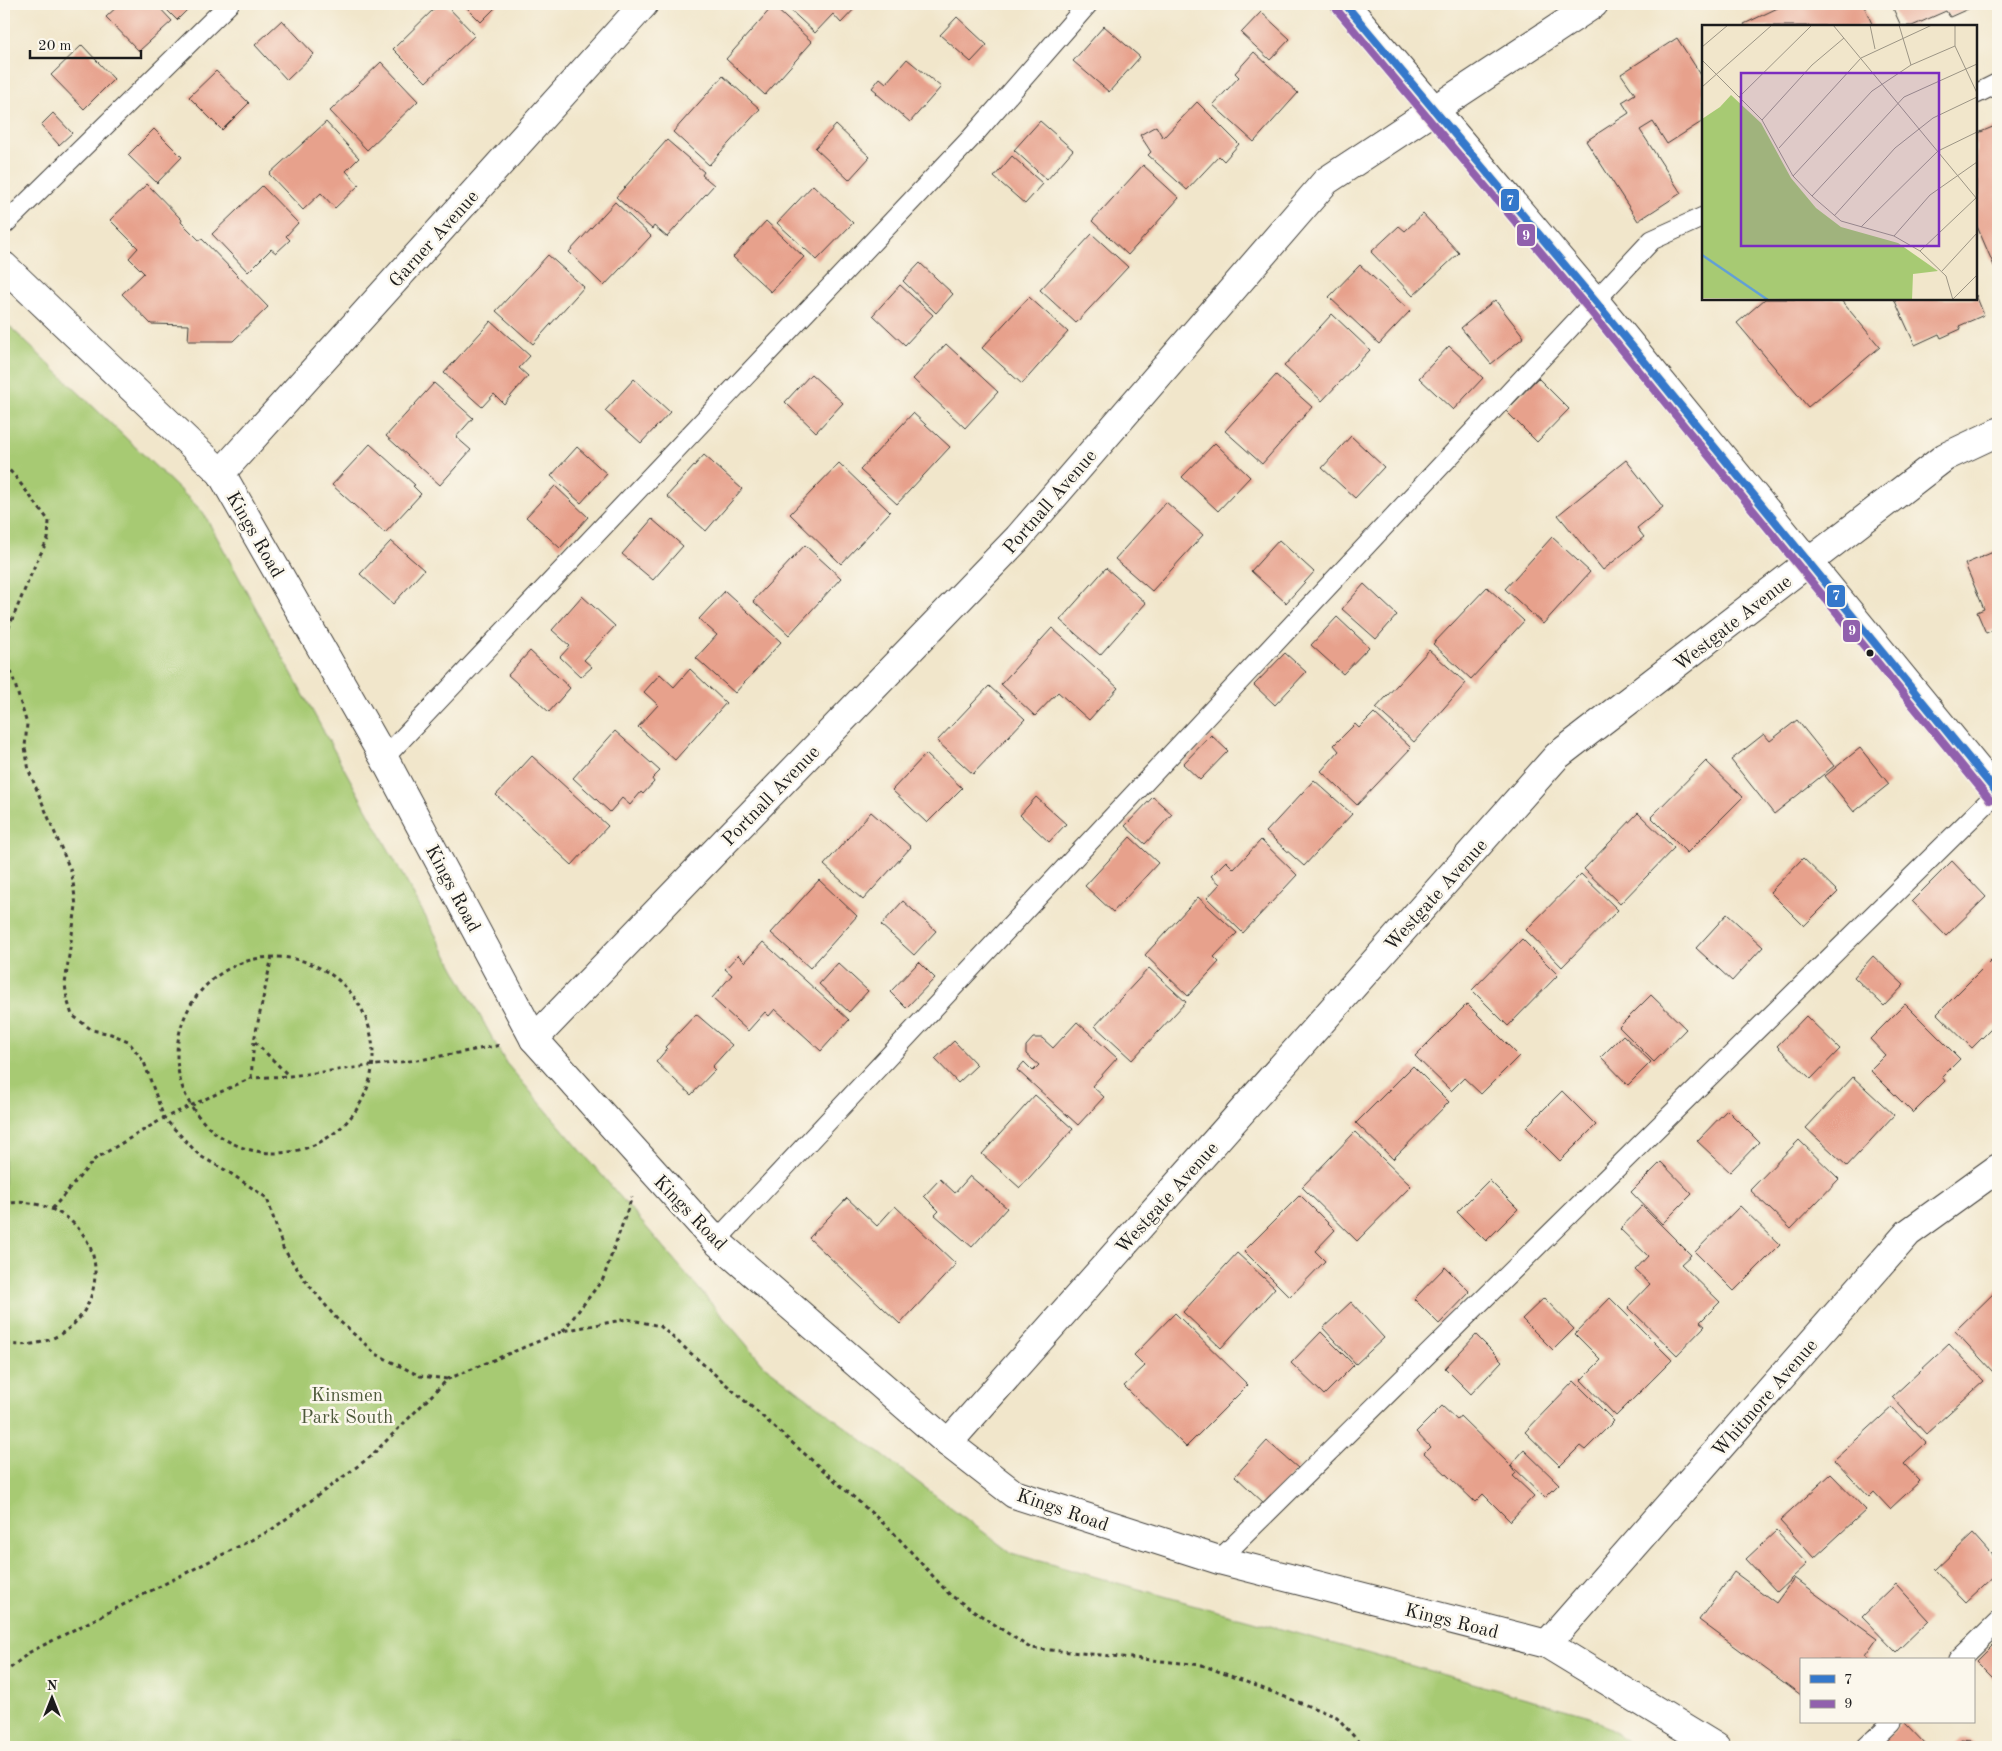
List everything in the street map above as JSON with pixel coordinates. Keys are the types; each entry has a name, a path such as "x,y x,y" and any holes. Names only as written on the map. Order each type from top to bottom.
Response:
{"street":[{"name":"Garner Avenue","path":"221,473 644,4"},
{"path":"1345,4 1595,301 1998,793"},
{"name":"Portnall Avenue","path":"534,1040 1018,538 1326,180 1594,4"},
{"name":"Kings Road","path":"4,266 221,473 384,758 534,1040 716,1241 948,1443 1014,1494 1219,1560 1547,1644 1716,1747"},
{"name":"Westgate Avenue","path":"948,1443 1557,756 1945,457 1998,432"},
{"name":"Whitmore Avenue","path":"1547,1644 1908,1233 1998,1168"}],"lane":[{"path":"4,224 229,4"},
{"path":"384,758 965,144 1088,4"},
{"path":"1977,94 1998,84"},
{"path":"716,1241 1652,240 1702,217"},
{"path":"1219,1560 1998,793"},
{"path":"1960,1658 1998,1621"},
{"path":"1866,1747 1890,1724"}],"path":[{"path":"4,465 14,475 49,521 48,539 4,639"},
{"path":"4,648 27,724 25,747 29,771 72,874 76,906 65,984 66,999 72,1015 92,1030 111,1034 128,1041 144,1062 164,1118 200,1156 268,1198 283,1248 304,1279 336,1318 376,1354 420,1376 448,1379"},
{"path":"250,1078 254,1041 272,956"},
{"path":"272,956 310,962 350,989 372,1031 374,1065 369,1087 350,1121 322,1143 296,1152 268,1154 224,1141 189,1106 178,1079 176,1047 187,1009 202,988 229,966 272,956"},
{"path":"52,1209 95,1159 164,1118 250,1078 290,1076 425,1059 534,1040"},
{"path":"254,1041 290,1076"},
{"path":"563,1331 603,1279 645,1164"},
{"path":"4,1204 26,1202 52,1209 64,1215 79,1229 90,1246 95,1267 93,1287 87,1306 75,1323 59,1336 40,1344 19,1346 4,1343"},
{"path":"4,1674 30,1652 271,1530 370,1457 448,1379 563,1331 627,1319 660,1326 892,1531 950,1595 1030,1648 1202,1665 1337,1717 1363,1747"}],"green space":[{"name":"Kinsmen Park South","path":"4,321 203,512 506,1063 764,1365 1011,1553 1590,1716 1636,1747 4,1747"}],"building":[{"path":"120,4 156,4 172,21 139,51 106,17"},
{"path":"161,4 193,4 177,20"},
{"path":"439,4 445,4 475,35 426,82 393,49"},
{"path":"463,4 499,4 481,22"},
{"path":"784,4 859,4 841,23 833,14 815,33"},
{"path":"1786,4 1791,4 1793,8 1802,4 1863,4 1873,25 1744,25"},
{"path":"1891,4 1979,4 1950,17 1946,11 1914,25 1901,25"},
{"path":"773,6 812,42 765,95 726,59"},
{"path":"1261,12 1290,39 1270,60 1241,33"},
{"path":"957,17 987,45 971,62 940,35"},
{"path":"282,20 314,54 287,80 255,45"},
{"path":"1104,26 1140,57 1109,92 1073,61"},
{"path":"1677,38 1702,76 1702,122 1667,144 1653,122 1640,130 1681,193 1638,221 1586,141 1629,113 1622,102 1635,94 1621,74"},
{"path":"82,45 114,79 84,109 51,75"},
{"path":"1254,52 1298,93 1254,142 1213,105 1239,77 1235,73"},
{"path":"907,59 941,87 910,122 872,88 880,78 886,83"},
{"path":"381,62 418,101 367,150 330,111"},
{"path":"216,71 249,103 222,130 189,97"},
{"path":"723,76 760,109 709,165 673,132"},
{"path":"1197,102 1239,144 1224,161 1219,156 1187,190 1148,155 1151,152 1140,135 1156,126 1163,138"},
{"path":"53,113 72,133 59,145 41,125"},
{"path":"1040,121 1073,150 1047,180 1014,150"},
{"path":"326,122 359,158 346,171 359,185 335,208 321,193 303,210 269,174"},
{"path":"836,125 870,157 849,180 815,148"},
{"path":"1995,126 1998,134 1998,141 1995,143 1998,150 1998,275 1977,226 1977,134"},
{"path":"154,129 182,157 157,183 128,155"},
{"path":"667,140 704,172 702,175 714,185 667,237 654,226 652,229 616,197"},
{"path":"1012,156 1043,184 1025,204 994,177"},
{"path":"1143,165 1179,198 1128,255 1092,221"},
{"path":"147,184 182,220 181,222 199,240 202,239 268,307 233,341 188,341 189,325 151,324 122,294 144,273 129,258 138,248 110,220"},
{"path":"813,185 853,223 817,260 777,223"},
{"path":"262,186 298,223 286,236 290,240 276,253 271,249 248,272 212,234"},
{"path":"615,202 651,236 604,286 569,252"},
{"path":"1423,214 1459,253 1413,296 1371,252 1399,226 1405,231"},
{"path":"766,221 804,257 771,292 733,257"},
{"path":"1092,234 1128,267 1076,323 1040,290"},
{"path":"548,255 584,287 533,344 496,311"},
{"path":"920,263 953,294 936,313 903,281"},
{"path":"1360,265 1410,311 1379,344 1329,297"},
{"path":"900,285 933,315 905,345 873,315"},
{"path":"1029,297 1068,332 1022,384 982,348"},
{"path":"1977,298 1984,315 1959,326 1961,329 1941,338 1939,334 1915,345 1894,300 1977,300"},
{"path":"1495,300 1524,337 1491,364 1461,328"},
{"path":"1764,300 1841,300 1880,347 1808,407 1737,323"},
{"path":"1332,314 1370,350 1322,401 1284,366"},
{"path":"491,321 530,356 519,368 528,376 504,404 494,394 482,407 444,373"},
{"path":"946,344 998,392 965,428 913,379"},
{"path":"1449,346 1483,378 1453,410 1419,378"},
{"path":"811,374 843,403 816,432 785,402"},
{"path":"1276,375 1312,407 1262,464 1225,431"},
{"path":"1538,378 1569,409 1537,442 1506,411"},
{"path":"634,379 670,412 641,443 605,411"},
{"path":"434,383 473,418 456,437 471,450 440,485 386,436"},
{"path":"913,413 950,447 897,504 860,470"},
{"path":"1351,436 1384,467 1355,498 1322,468"},
{"path":"1215,443 1250,477 1218,511 1182,477"},
{"path":"370,444 415,485 413,486 421,494 385,533 332,485"},
{"path":"577,447 607,474 581,503 551,476"},
{"path":"704,455 742,489 706,531 667,496"},
{"path":"1626,460 1663,507 1637,528 1644,537 1603,570 1558,515"},
{"path":"839,463 890,512 841,564 790,514"},
{"path":"555,486 588,517 560,548 526,517"},
{"path":"1166,502 1203,535 1152,591 1115,559"},
{"path":"652,519 683,546 653,580 622,554"},
{"path":"1552,537 1590,572 1543,624 1505,589"},
{"path":"1279,540 1314,572 1286,603 1251,571"},
{"path":"391,541 424,570 393,604 360,574"},
{"path":"805,545 841,578 789,635 753,601"},
{"path":"1998,550 1998,628 1986,633 1977,612 1984,609 1965,564"},
{"path":"1106,568 1146,603 1100,655 1060,620"},
{"path":"1364,584 1397,615 1376,639 1342,609"},
{"path":"1487,587 1524,621 1471,679 1433,644"},
{"path":"725,591 781,642 735,693 696,658 717,635 699,619"},
{"path":"582,596 615,626 584,660 592,667 581,677 560,657 570,646 552,630"},
{"path":"1337,617 1369,647 1343,674 1311,645"},
{"path":"1052,628 1118,688 1089,720 1058,692 1035,716 1001,684"},
{"path":"1429,650 1466,683 1414,742 1376,708"},
{"path":"530,651 570,688 549,712 508,675"},
{"path":"1285,653 1306,672 1275,705 1254,685"},
{"path":"690,669 726,703 675,760 638,727 658,705 644,692 660,674 674,687"},
{"path":"989,686 1025,719 973,774 937,741"},
{"path":"1374,713 1411,748 1357,805 1321,771 1339,751 1334,745 1355,724 1359,728"},
{"path":"1797,720 1834,766 1774,814 1731,760 1764,734 1770,741"},
{"path":"615,731 660,771 652,779 654,782 643,794 641,792 630,805 622,798 610,812 573,778"},
{"path":"1211,735 1228,751 1200,780 1183,764"},
{"path":"1860,748 1889,784 1854,812 1825,776"},
{"path":"926,754 962,788 927,823 892,790"},
{"path":"532,756 608,826 572,865 496,795"},
{"path":"1706,761 1743,797 1687,853 1651,817"},
{"path":"1314,780 1352,814 1304,866 1266,832"},
{"path":"1036,797 1066,824 1049,842 1020,815"},
{"path":"1153,797 1172,814 1145,844 1125,826"},
{"path":"871,812 911,847 863,900 824,865"},
{"path":"1638,813 1674,848 1620,904 1584,869"},
{"path":"1130,837 1158,863 1113,912 1085,886"},
{"path":"1261,840 1297,875 1243,933 1207,898 1220,884 1211,876 1226,861 1234,869"},
{"path":"1803,858 1838,892 1804,926 1770,892"},
{"path":"1952,861 1986,897 1946,936 1912,901"},
{"path":"1581,874 1618,910 1562,967 1526,930"},
{"path":"819,880 857,916 810,968 771,933"},
{"path":"1198,897 1237,933 1214,957 1219,962 1188,996 1145,955"},
{"path":"903,901 936,931 914,955 881,925"},
{"path":"1727,914 1763,947 1732,981 1696,948"},
{"path":"1522,939 1558,975 1508,1026 1472,990"},
{"path":"763,942 849,1020 821,1051 775,1009 769,1016 765,1012 748,1031 712,998 732,975 725,969 738,955 745,962"},
{"path":"1873,956 1904,985 1884,1006 1854,977"},
{"path":"1991,960 1998,966 1998,1029 1995,1025 1972,1048 1937,1014"},
{"path":"919,962 935,978 906,1008 890,992"},
{"path":"838,963 868,991 849,1012 819,984"},
{"path":"1149,968 1186,1002 1132,1060 1095,1026"},
{"path":"1651,995 1686,1029 1654,1062 1619,1027"},
{"path":"1467,1004 1519,1056 1481,1094 1464,1078 1451,1091 1415,1056"},
{"path":"1905,1004 1960,1059 1942,1077 1945,1081 1913,1113 1870,1070 1885,1055 1870,1039"},
{"path":"696,1014 732,1045 712,1067 715,1070 691,1095 656,1062 667,1049 665,1047"},
{"path":"1806,1016 1840,1049 1811,1079 1777,1046"},
{"path":"1077,1022 1117,1058 1092,1086 1104,1097 1078,1125 1017,1070 1024,1062 1033,1071 1039,1065 1026,1054 1026,1046 1033,1038 1042,1038 1053,1048"},
{"path":"1623,1035 1651,1062 1628,1085 1601,1057"},
{"path":"954,1041 977,1065 958,1083 935,1059"},
{"path":"1413,1066 1449,1102 1393,1159 1356,1123"},
{"path":"1853,1077 1894,1115 1847,1166 1806,1128"},
{"path":"1562,1091 1596,1125 1560,1161 1526,1127"},
{"path":"1035,1095 1073,1129 1020,1188 982,1154"},
{"path":"1727,1110 1759,1142 1730,1172 1697,1141"},
{"path":"1355,1132 1411,1186 1357,1241 1302,1187"},
{"path":"1799,1140 1839,1179 1791,1229 1750,1190"},
{"path":"1661,1162 1692,1194 1662,1224 1631,1192"},
{"path":"970,1176 1007,1208 972,1247 935,1215 939,1211 924,1196 940,1179 955,1193"},
{"path":"1489,1180 1518,1209 1486,1241 1457,1212"},
{"path":"1300,1195 1335,1230 1315,1251 1325,1261 1290,1297 1244,1251"},
{"path":"847,1198 877,1226 895,1206 956,1264 900,1324 809,1238"},
{"path":"1642,1206 1691,1255 1681,1264 1720,1302 1700,1322 1705,1326 1677,1355 1628,1307 1650,1284 1635,1270 1648,1256 1620,1229"},
{"path":"1740,1206 1780,1245 1734,1291 1695,1252"},
{"path":"1237,1253 1275,1288 1221,1348 1183,1312"},
{"path":"1445,1267 1470,1292 1439,1324 1414,1299"},
{"path":"1998,1289 1998,1367 1993,1372 1955,1331"},
{"path":"1544,1298 1574,1329 1553,1350 1522,1319"},
{"path":"1610,1298 1672,1360 1616,1416 1581,1380 1601,1360 1575,1334"},
{"path":"1351,1302 1384,1338 1356,1364 1323,1328"},
{"path":"1175,1313 1248,1385 1186,1447 1124,1386 1145,1366 1134,1355"},
{"path":"1321,1332 1354,1365 1324,1395 1291,1363"},
{"path":"1476,1335 1502,1361 1471,1394 1445,1368"},
{"path":"1949,1344 1984,1381 1926,1434 1892,1397"},
{"path":"1574,1381 1614,1421 1585,1450 1580,1446 1560,1466 1525,1432"},
{"path":"1442,1406 1457,1420 1460,1416 1511,1466 1516,1473 1513,1476 1534,1496 1510,1521 1483,1494 1475,1502 1424,1453 1430,1447 1416,1432"},
{"path":"1892,1407 1926,1443 1904,1464 1920,1481 1890,1509 1874,1492 1869,1497 1834,1460"},
{"path":"1267,1441 1298,1468 1265,1504 1235,1476"},
{"path":"1524,1450 1559,1484 1545,1498 1511,1465"},
{"path":"1831,1474 1866,1510 1814,1558 1780,1521"},
{"path":"1776,1531 1807,1564 1777,1592 1746,1559"},
{"path":"1973,1534 1998,1562 1998,1572 1966,1602 1935,1570"},
{"path":"1734,1572 1776,1603 1794,1578 1877,1639 1865,1656 1868,1658 1800,1658 1800,1694 1699,1620"},
{"path":"1896,1584 1929,1620 1896,1652 1862,1617"},
{"path":"1998,1638 1998,1682 1976,1660"},
{"path":"1899,1724 1906,1724 1928,1747 1876,1747"},
{"path":"1961,1739 1971,1740 1977,1747 1953,1747"}],"transit line":[{"name":"7","path":"1345,4 1595,301 1998,794"},
{"name":"9","path":"1337,10 1587,307 1990,800"}]}
